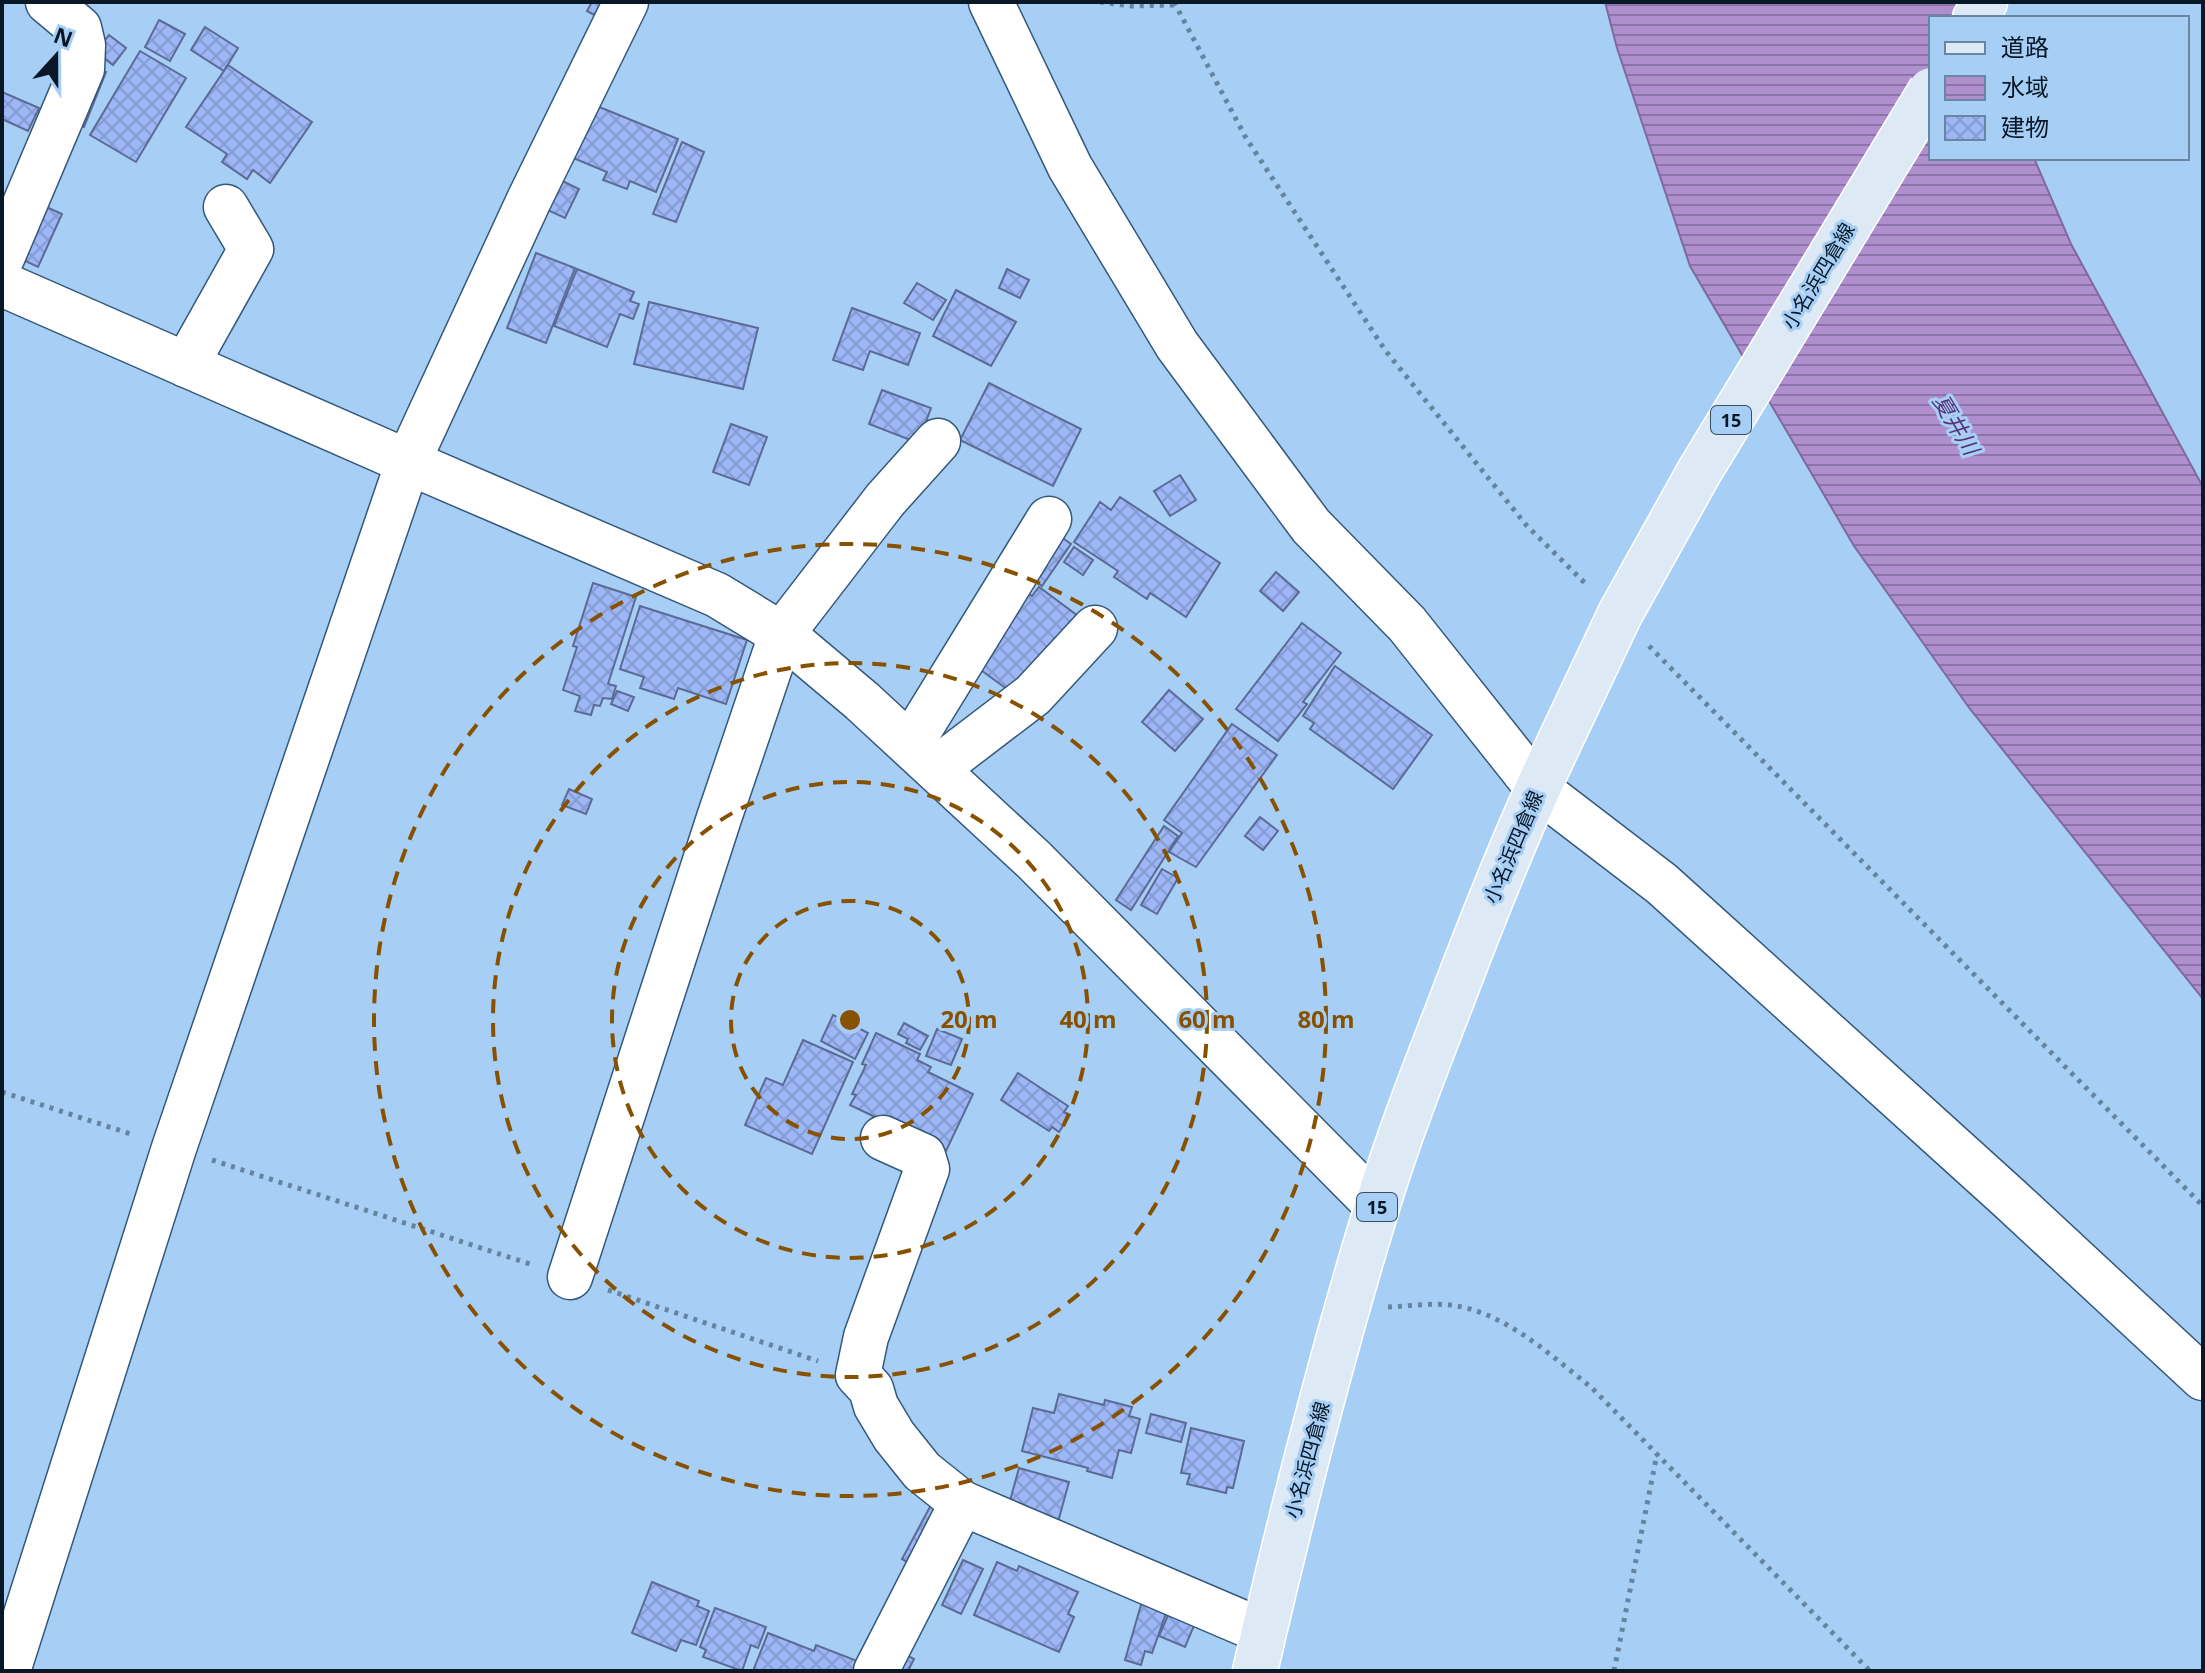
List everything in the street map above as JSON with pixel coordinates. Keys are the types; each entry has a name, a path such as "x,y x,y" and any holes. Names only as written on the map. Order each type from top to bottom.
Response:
{"main road":[{"name":"小名浜四倉線","path":"1259,1651 1281,1557 1377,1206 1427,1062 1544,774 1620,614 1699,472 1929,93"}],"street":[{"path":"2,258 82,69 83,45 79,28 48,2"},
{"path":"8,1671 174,1148 408,462 529,200 626,2"},
{"path":"991,2 1070,167 1177,345 1311,526 1407,624 1544,774 2203,1378"},
{"path":"186,365 251,249 226,207"},
{"path":"2,284 717,595 781,635 862,701 1034,860 1377,1206"},
{"path":"570,1277 781,635 885,500 938,441"},
{"path":"923,757 1049,519"},
{"path":"923,757 1033,695 1095,628"},
{"path":"883,1138 923,1156 927,1169 866,1337 858,1375 871,1389 876,1406 894,1436 922,1471 962,1503 1259,1651"},
{"path":"876,1671 962,1503"}],"path":[{"path":"1100,2 1132,6 1174,3 1246,138 1385,350 1527,526 1595,594"},
{"path":"1641,638 2203,1206"},
{"path":"2,1092 570,1277 858,1375"},
{"path":"1348,1309 1451,1305 1487,1316 1518,1332 1591,1387 1870,1671"},
{"path":"1614,1671 1657,1454"}],"water":[{"name":"夏井川","path":"1605,2 1967,2 1973,16 1929,16 1929,160 2035,160 2071,244 2203,487 2203,999 1970,709 1854,546 1690,266 1617,48"}],"building":[{"path":"592,2 606,2 598,17 587,11"},
{"path":"159,20 185,34 170,61 145,47"},
{"path":"205,27 238,48 224,71 191,50"},
{"path":"109,35 126,48 113,65 96,52"},
{"path":"140,51 186,78 136,162 90,135"},
{"path":"228,65 312,122 270,183 253,170 247,179 222,162 227,154 186,127"},
{"path":"96,68 106,72 84,127 73,123"},
{"path":"2,92 39,108 28,131 2,119"},
{"path":"592,104 678,139 656,192 630,181 627,189 603,180 607,172 566,155"},
{"path":"682,142 704,152 676,222 653,214"},
{"path":"556,178 579,189 565,218 541,207"},
{"path":"42,205 62,214 38,267 19,258"},
{"path":"536,253 575,268 546,343 507,328"},
{"path":"577,269 634,292 630,301 639,304 633,319 620,314 607,347 554,326"},
{"path":"1007,269 1029,280 1020,298 999,288"},
{"path":"917,283 946,300 933,320 904,303"},
{"path":"956,290 1016,322 991,366 933,336"},
{"path":"649,302 758,328 743,389 634,364"},
{"path":"852,308 920,333 908,365 870,351 863,370 833,360"},
{"path":"989,383 1081,429 1053,486 960,440"},
{"path":"882,390 931,408 918,443 869,424"},
{"path":"731,424 767,437 749,485 713,472"},
{"path":"1180,475 1196,500 1170,516 1154,491"},
{"path":"1120,497 1220,563 1186,617 1150,593 1147,599 1114,577 1118,571 1074,542 1100,502 1111,510"},
{"path":"1053,531 1071,544 1042,586 1025,573"},
{"path":"1074,547 1093,560 1083,575 1064,562"},
{"path":"1276,572 1299,592 1283,611 1260,591"},
{"path":"593,583 636,597 608,684 616,686 612,699 603,698 600,706 594,705 591,715 575,711 580,696 563,690"},
{"path":"1020,587 1032,596 1039,587 1078,616 1011,692 967,660"},
{"path":"640,606 747,640 726,704 678,688 674,699 640,688 644,677 620,669"},
{"path":"1302,623 1341,653 1278,741 1236,709"},
{"path":"1335,666 1432,735 1393,789 1310,729 1314,723 1303,716"},
{"path":"1169,690 1203,719 1175,751 1142,722"},
{"path":"617,691 634,697 628,711 611,704"},
{"path":"1232,724 1277,755 1196,867 1169,852 1182,833 1164,820"},
{"path":"569,789 592,799 586,814 562,805"},
{"path":"1260,817 1278,831 1263,850 1245,836"},
{"path":"1164,826 1178,836 1131,910 1116,900"},
{"path":"1162,869 1178,878 1157,914 1141,905"},
{"path":"833,1015 868,1033 855,1059 821,1041"},
{"path":"904,1023 928,1036 920,1050 906,1043 908,1039 898,1034"},
{"path":"937,1029 962,1039 951,1065 926,1056"},
{"path":"876,1033 920,1054 917,1060 931,1067 928,1072 973,1094 946,1151 850,1105 866,1065 862,1064"},
{"path":"803,1040 853,1062 812,1154 745,1125 766,1078 783,1085"},
{"path":"1018,1073 1068,1106 1064,1112 1070,1115 1059,1132 1052,1127 1049,1131 1001,1100"},
{"path":"1059,1394 1104,1405 1105,1400 1132,1407 1129,1416 1140,1419 1131,1453 1119,1450 1112,1478 1087,1471 1088,1468 1022,1451 1033,1408 1054,1413"},
{"path":"1151,1414 1186,1423 1181,1442 1146,1433"},
{"path":"1191,1428 1244,1441 1233,1488 1227,1487 1226,1493 1187,1484 1190,1474 1181,1473"},
{"path":"1019,1468 1069,1482 1058,1522 1008,1508"},
{"path":"931,1505 947,1513 918,1568 902,1559"},
{"path":"963,1560 983,1569 961,1614 942,1605"},
{"path":"997,1562 1017,1571 1019,1566 1078,1592 1068,1614 1074,1617 1059,1652 974,1615"},
{"path":"652,1582 699,1601 697,1606 709,1611 696,1645 681,1640 676,1651 632,1633"},
{"path":"1145,1591 1170,1602 1152,1653 1145,1651 1141,1665 1125,1660"},
{"path":"1172,1606 1198,1616 1185,1647 1159,1636"},
{"path":"715,1608 766,1627 758,1648 751,1645 742,1671 703,1657 706,1650 700,1647"},
{"path":"768,1633 814,1651 816,1645 865,1664 862,1671 753,1671"},
{"path":"898,1651 914,1659 908,1671 888,1671"}]}
